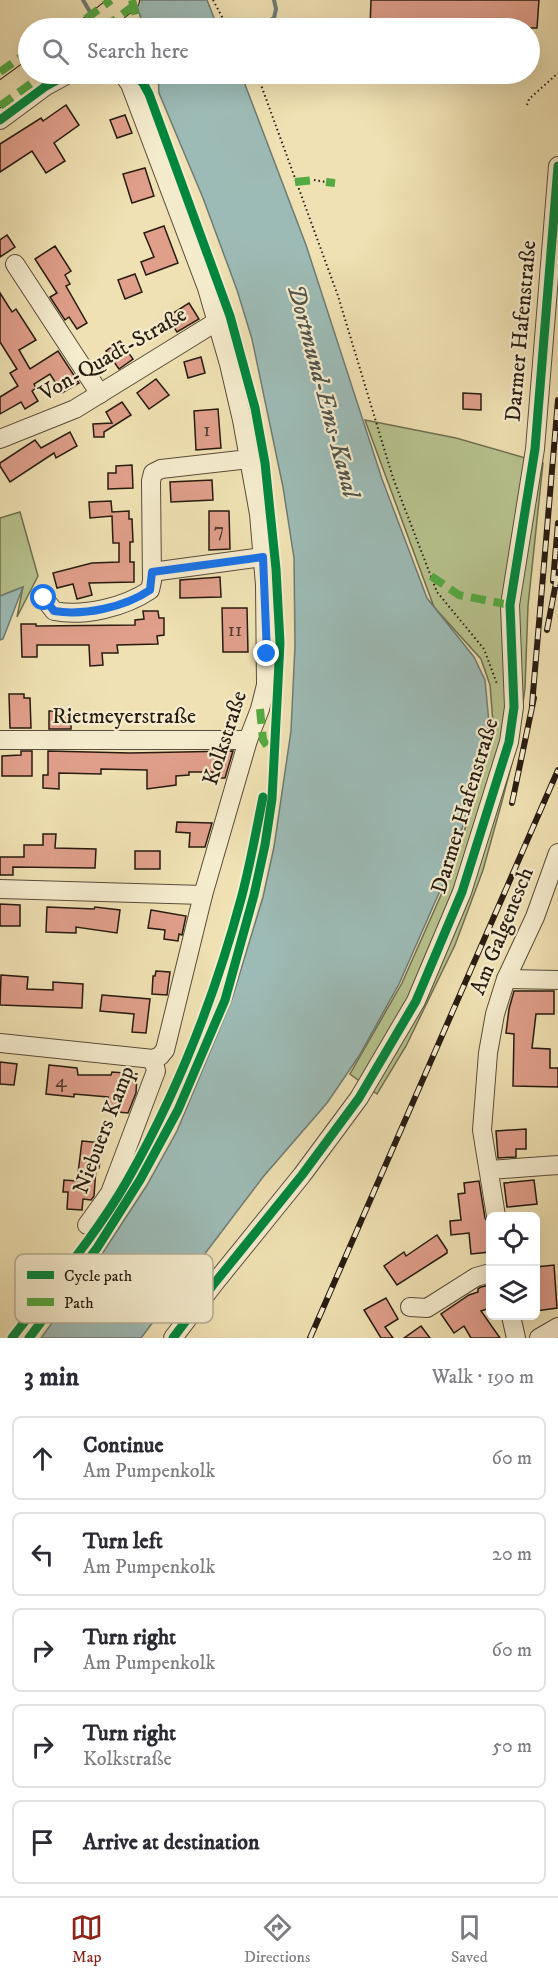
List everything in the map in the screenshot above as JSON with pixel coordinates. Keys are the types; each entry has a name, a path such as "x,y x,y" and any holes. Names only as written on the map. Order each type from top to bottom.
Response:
{"main road":[{"path":"103,18 126,1"},
{"path":"0,95 18,82"}],"street":[{"path":"0,120 50,84"},
{"name":"Kolkstraße","path":"128,84 207,288 235,387 259,514 267,654 267,685 261,709 248,740 203,895 165,1050 153,1059"},
{"name":"Darmer Hafenstraße","path":"213,1286 360,1098 416,1001 462,892 509,742 514,707 510,605 512,580 535,449 558,166"},
{"path":"15,264 100,394"},
{"name":"Von-Quadt-Straße","path":"0,439 75,409 216,322"},
{"path":"44,598 54,611 70,614 89,612 140,597 150,590 152,572 151,480 153,472 161,469 249,459"},
{"path":"152,572 263,557"},
{"name":"Rietmeyerstraße","path":"0,740 248,740"},
{"name":"Am Galgenesch","path":"495,1212 482,1130 495,1014 506,979 535,917 558,853"},
{"path":"0,890 203,895"},
{"path":"506,979 558,980"},
{"name":"Niebuers Kamp","path":"0,1043 153,1059 156,1071 110,1193 87,1225"},
{"path":"489,1170 558,1165"},
{"path":"410,1306 427,1308 476,1277 486,1274"},
{"path":"512,1320 516,1338"},
{"name":"Darmer Hafenstraße","path":"173,1338 185,1323"},
{"path":"539,1338 558,1327"}],"path":[{"path":"213,0 223,18"},
{"path":"527,105 529,99 558,73"},
{"path":"261,84 338,296 393,478 437,592 484,649 496,680 497,691"},
{"path":"314,180 326,182"}],"green space":[{"path":"365,420 456,438 543,463 528,606 525,688 518,740 501,805 483,870 455,945 406,1046 377,1094 350,1074 402,983 453,868 482,772 493,723 490,685 481,659 434,607"},
{"path":"20,512 38,576 17,617 23,587 0,596 0,518"}],"water":[{"path":"135,0 207,0 214,18 141,18"},
{"name":"Dortmund-Ems-Kanal","path":"159,84 245,84 306,245 382,479 427,598 474,657 485,680 489,723 479,773 450,868 399,984 359,1056 327,1103 263,1177 205,1254 102,1254 147,1185 177,1131 232,999 263,897 274,847 291,731 295,646 294,558 283,487 252,339 237,290 203,198 159,93"},
{"path":"23,587 3,639 0,640 0,596"},
{"path":"52,1323 152,1323 141,1338 41,1338"}],"building":[{"path":"371,0 539,0 538,18 370,18"},
{"path":"66,105 79,125 54,143 65,161 46,173 32,151 0,172 0,144 41,118 43,121"},
{"path":"125,115 132,133 117,138 110,120"},
{"path":"145,168 154,196 132,203 123,174"},
{"path":"164,226 178,263 146,275 141,262 154,257 144,233"},
{"path":"7,235 15,247 0,257 0,240"},
{"path":"55,246 71,271 65,275 70,284 66,286 87,323 77,329 69,317 65,320 50,297 57,293 35,259"},
{"path":"135,274 142,292 125,299 118,280"},
{"path":"0,293 12,312 16,309 36,340 19,350 30,369 58,351 79,383 62,393 50,374 34,384 36,388 32,391 38,401 25,409 21,402 0,414 0,397 18,386 10,373 17,369 0,342"},
{"path":"189,303 199,319 177,332 167,317"},
{"path":"120,341 133,359 119,369 106,351"},
{"path":"201,357 205,373 188,378 184,362"},
{"path":"156,379 169,395 149,409 137,393"},
{"path":"463,393 481,394 481,410 463,409"},
{"path":"122,402 131,415 104,432 104,437 94,437 93,424 112,423 106,412"},
{"path":"218,409 221,448 196,450 194,411"},
{"path":"70,432 77,446 56,458 54,453 10,482 0,463 35,440 41,448"},
{"path":"132,465 133,488 108,489 108,473 116,473 116,466"},
{"path":"212,480 213,500 171,502 170,482"},
{"path":"111,501 112,512 129,511 129,519 132,519 133,542 130,542 130,562 134,562 134,582 89,583 92,595 77,599 73,584 57,588 53,573 92,563 119,562 119,543 113,543 112,516 90,518 89,502"},
{"path":"209,511 229,511 230,549 209,550"},
{"path":"220,577 221,597 180,598 180,580"},
{"path":"222,608 247,608 248,652 223,652"},
{"path":"143,611 158,611 159,618 164,618 164,635 157,636 158,644 117,645 118,653 102,653 103,665 90,666 89,645 37,645 37,657 22,657 21,624 36,624 36,626 135,625 135,620 144,619"},
{"path":"9,694 24,694 24,698 30,698 31,728 10,728"},
{"path":"49,711 71,711 71,729 49,729"},
{"path":"21,751 32,751 32,776 2,776 2,756 21,755"},
{"path":"48,751 130,753 233,751 225,778 213,778 213,772 189,772 189,775 176,776 176,785 147,789 147,770 101,769 101,774 59,773 59,789 43,788 43,775 48,775"},
{"path":"177,822 212,823 205,847 189,847 190,833 176,832"},
{"path":"43,834 56,834 55,848 96,849 95,868 13,867 13,875 0,875 0,857 24,857 24,845 43,845"},
{"path":"135,851 160,851 160,869 135,869"},
{"path":"0,904 20,905 20,926 0,926"},
{"path":"47,907 94,909 95,907 120,910 117,933 76,927 76,933 46,932"},
{"path":"151,910 186,916 182,935 179,934 178,941 164,939 165,930 148,928"},
{"path":"156,971 170,972 167,995 152,994 153,976"},
{"path":"1,975 28,977 27,989 53,990 53,982 83,984 82,1008 0,1005"},
{"path":"514,991 554,991 554,1014 536,1014 532,1048 550,1049 550,1068 558,1068 558,1087 513,1086 514,1034 506,1033"},
{"path":"102,995 150,999 146,1033 132,1032 134,1014 100,1011"},
{"path":"0,1062 17,1064 14,1085 0,1084"},
{"path":"49,1065 77,1068 78,1075 111,1075 112,1072 137,1074 136,1093 128,1113 107,1111 108,1097 46,1094"},
{"path":"526,1129 526,1149 516,1149 516,1157 498,1158 496,1131"},
{"path":"82,1141 102,1143 99,1168 96,1168 94,1196 91,1200 83,1199 82,1210 67,1209 68,1192 63,1192 64,1180 77,1181"},
{"path":"534,1180 537,1204 507,1207 504,1183"},
{"path":"479,1181 486,1220 486,1252 471,1254 469,1233 451,1235 450,1221 461,1220 458,1194 465,1193 464,1183"},
{"path":"437,1235 447,1253 397,1285 384,1266 404,1252 406,1256"},
{"path":"554,1265 557,1308 540,1310 540,1267"},
{"path":"486,1286 486,1309 481,1311 500,1338 471,1338 464,1326 454,1333 441,1314 469,1295 478,1292 481,1287"},
{"path":"386,1298 398,1319 385,1327 393,1338 381,1338 364,1310"},
{"path":"421,1326 430,1338 404,1338"}],"waterway":[{"path":"83,0 90,12"},
{"path":"274,0 276,9 274,18"}],"railway":[{"path":"532,705 558,400"},
{"path":"553,581 558,523"},
{"path":"547,630 558,572"},
{"path":"512,803 534,698"},
{"path":"310,1338 558,770"}],"marked path":[{"path":"87,18 111,0"},
{"path":"132,0 136,18"},
{"path":"117,18 141,0"},
{"path":"0,72 18,59"},
{"path":"0,106 30,84"},
{"path":"295,182 314,180"},
{"path":"326,182 335,183"},
{"path":"431,576 459,595 510,605"},
{"path":"260,709 263,740 273,754"}],"cycle path":[{"path":"0,120 50,84"},
{"path":"92,1254 140,1180 178,1110 225,1000 254,895 265,845 272,799 280,643 276,569 265,463 255,408 230,316 144,84"},
{"path":"213,1285 302,1175 359,1098 416,1001 462,892 509,742 514,707 510,605 535,449 558,166"},
{"path":"77,1254 127,1181 162,1113 193,1043 231,935 244,887 263,797"},
{"path":"12,1338 24,1323"},
{"path":"29,1338 40,1323"},
{"path":"173,1338 184,1323"}],"route":[{"path":"44,598 54,611 70,614 89,612 140,597 150,590 152,572 263,557 267,654"}]}
